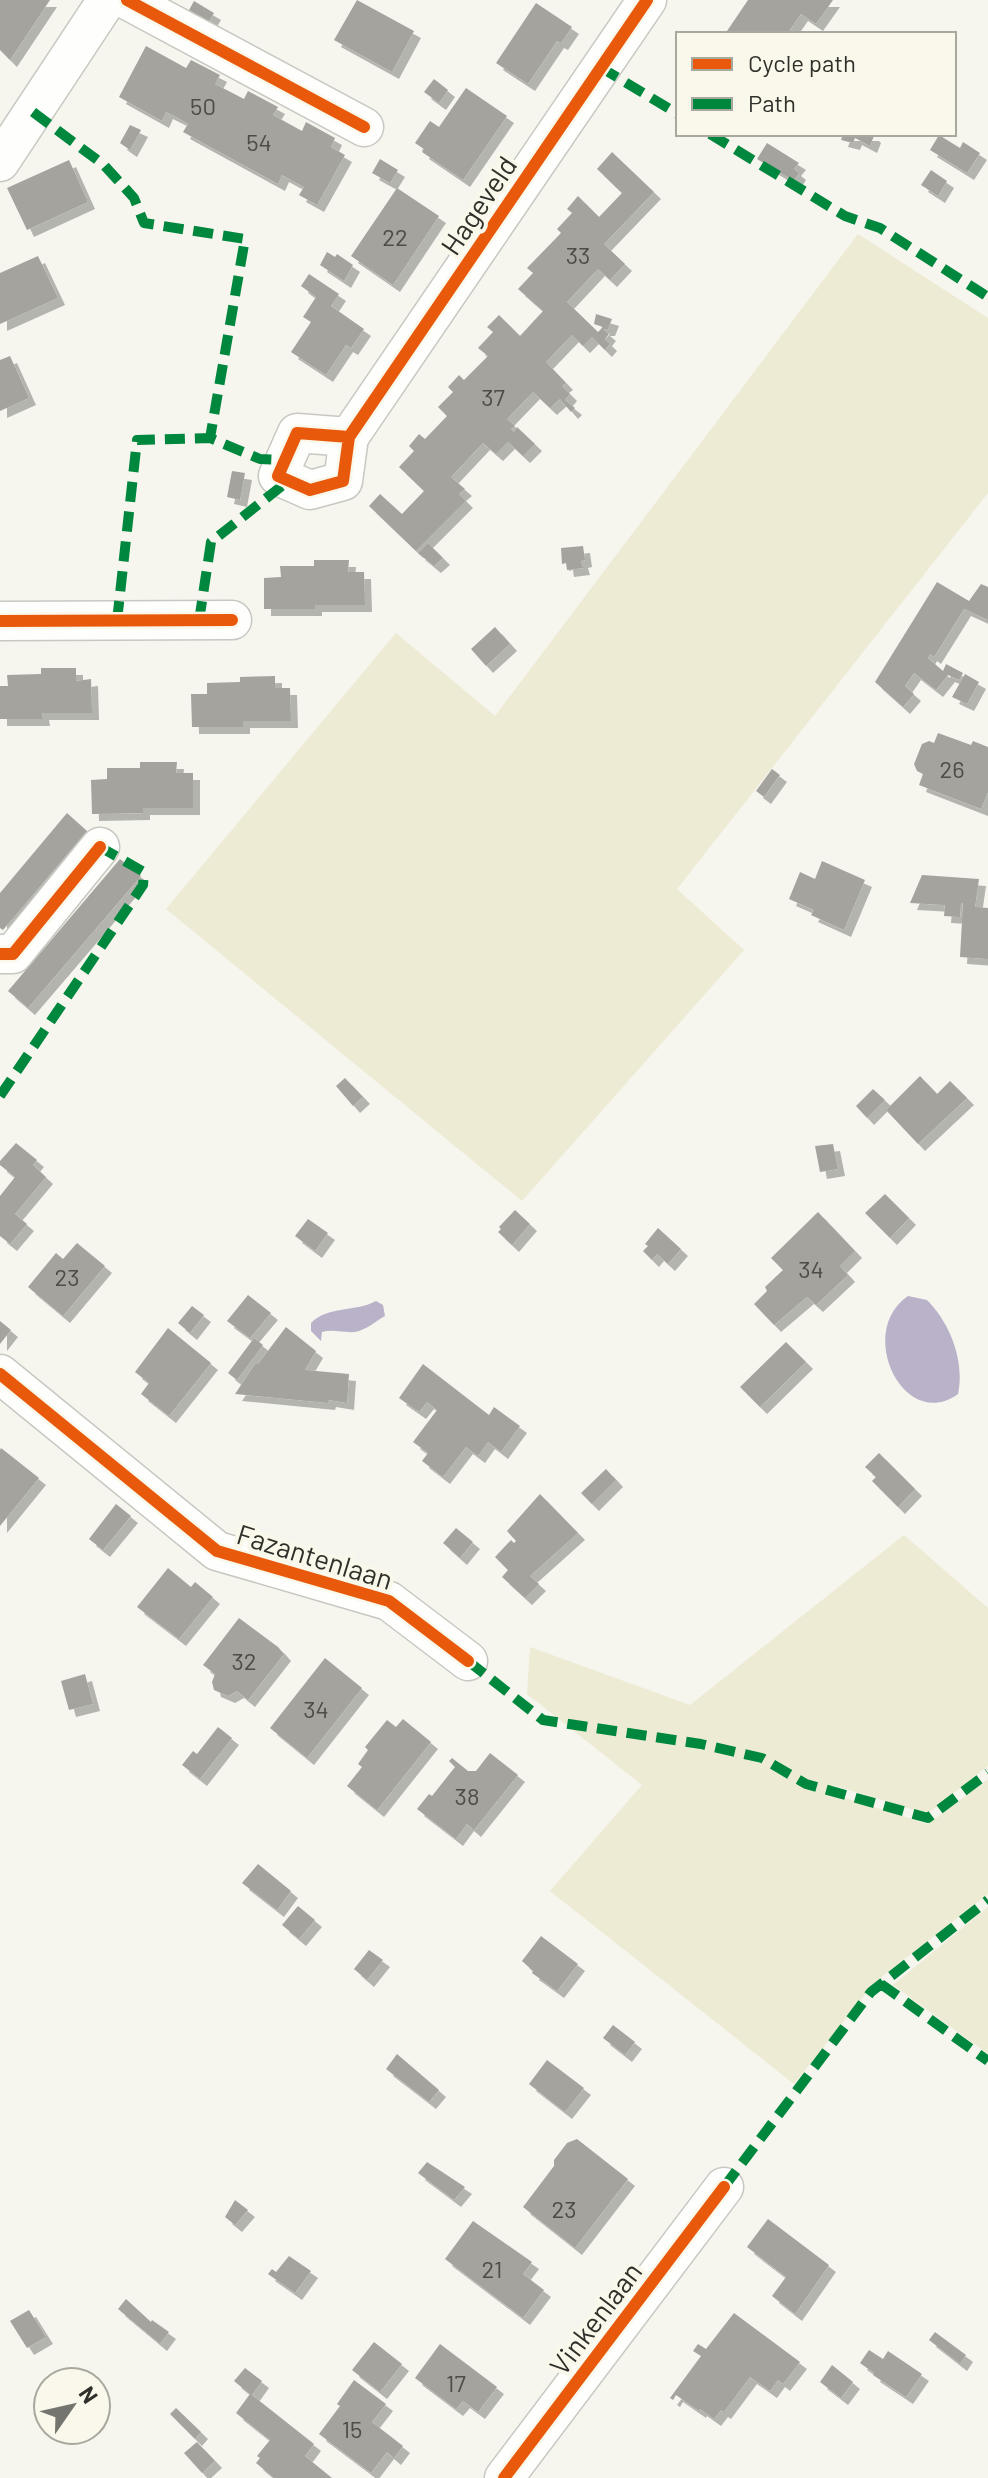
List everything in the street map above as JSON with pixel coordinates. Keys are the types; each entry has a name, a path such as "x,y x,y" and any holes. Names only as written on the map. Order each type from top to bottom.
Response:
{"street":[{"path":"0,162 107,0"},
{"path":"127,0 364,127"},
{"name":"Hageveld","path":"349,437 647,0"},
{"path":"0,621 232,620"},
{"path":"0,954 13,954 100,847"},
{"name":"Fazantenlaan","path":"0,1374 217,1551 389,1601 468,1661"},
{"name":"Vinkenlaan","path":"504,2478 724,2187"}],"shaded area":[{"path":"858,234 988,318 988,493 677,889 744,950 522,1201 166,909 396,633 495,716"},
{"path":"908,1296 927,1300 943,1320 954,1343 960,1381 958,1394 938,1402 920,1400 904,1390 893,1373 886,1353 886,1332 893,1312"},
{"path":"376,1301 383,1305 385,1316 363,1329 355,1332 322,1332 321,1341 311,1331 311,1323 325,1314"},
{"path":"904,1535 988,1608 988,1766 927,1814 833,1785 829,1793 928,1824 988,1779 988,1894 875,1982 794,2084 550,1891 642,1785 527,1694 530,1647 690,1705"},
{"path":"988,1907 988,2054 893,1985"}],"building":[{"path":"0,0 50,0 10,60 0,50"},
{"path":"357,0 414,31 392,72 334,40"},
{"path":"748,0 833,0 816,24 801,14 788,32 726,32"},
{"path":"194,1 214,13 208,23 188,12"},
{"path":"536,3 572,27 561,43 557,41 528,84 496,63"},
{"path":"146,46 186,68 191,60 220,75 215,84 244,99 248,91 278,107 273,115 302,131 306,122 335,138 331,147 345,155 317,205 299,195 304,187 282,175 278,184 183,132 188,124 178,118 166,112 162,121 119,97"},
{"path":"434,79 448,90 439,103 424,92"},
{"path":"466,88 507,116 463,180 422,152 424,149 415,143 430,121 439,127"},
{"path":"130,125 141,130 130,150 120,143"},
{"path":"842,136 874,136 870,146 855,138 853,143 841,140"},
{"path":"941,136 960,148 963,142 980,153 967,173 930,150"},
{"path":"767,143 799,163 794,169 799,173 794,181 757,159"},
{"path":"612,152 654,192 604,244 625,264 610,280 598,269 567,302 598,332 603,327 594,324 596,314 612,319 608,329 603,329 609,334 605,339 610,344 605,350 592,337 583,346 572,335 546,362 566,383 562,386 570,394 565,400 575,408 571,412 560,399 550,408 533,392 507,419 515,426 511,429 514,432 517,427 535,444 523,456 508,442 496,454 483,443 451,477 465,489 459,494 466,501 416,551 369,506 380,494 402,514 424,491 399,467 414,451 409,446 419,434 425,439 447,416 438,407 453,392 448,387 459,375 464,380 488,356 478,348 493,332 487,327 499,315 520,336 543,311 518,289 533,273 527,268 561,233 557,229 572,213 567,209 578,196 599,217 622,193 597,169"},
{"path":"380,159 398,170 390,183 372,173"},
{"path":"69,160 88,202 27,230 7,188"},
{"path":"931,170 947,181 938,196 921,185"},
{"path":"397,188 439,216 393,285 351,256"},
{"path":"327,252 335,257 337,254 353,265 344,281 320,265"},
{"path":"38,256 58,298 0,324 0,273"},
{"path":"309,274 339,294 331,306 364,329 351,348 346,345 326,375 291,352 311,322 303,317 316,297 301,286"},
{"path":"10,356 29,398 0,411 0,360"},
{"path":"232,471 245,473 240,500 227,497"},
{"path":"428,543 443,558 434,566 418,553"},
{"path":"583,546 583,568 567,570 566,563 562,564 561,548"},
{"path":"314,560 349,560 348,572 364,572 365,605 264,609 264,578 281,577 280,566 314,566"},
{"path":"937,582 969,601 981,584 988,587 988,620 964,609 934,657 930,654 928,658 943,671 946,664 963,673 959,680 948,675 936,690 914,673 905,686 914,694 903,707 875,682"},
{"path":"495,627 510,644 486,666 471,649"},
{"path":"41,668 76,668 76,681 91,679 92,713 42,713 43,719 0,719 0,686 8,686 7,675 41,674"},
{"path":"965,674 979,682 967,704 952,697"},
{"path":"275,676 275,688 290,688 291,721 243,721 243,727 192,727 191,694 207,694 207,683 240,682 240,677"},
{"path":"938,733 971,745 973,741 988,747 988,792 981,809 919,785 923,774 917,771 914,764 922,744 929,741 934,743"},
{"path":"140,762 177,762 176,773 193,773 193,808 143,808 143,813 92,814 91,780 107,779 107,768 140,768"},
{"path":"772,769 780,775 764,797 756,791"},
{"path":"67,813 87,831 3,930 0,928 0,893"},
{"path":"120,859 141,876 28,1008 8,991"},
{"path":"822,861 865,880 844,930 811,915 814,910 789,899 800,872 815,879"},
{"path":"922,875 979,879 975,907 988,908 988,959 960,957 963,903 960,917 944,916 945,905 910,903"},
{"path":"920,1076 937,1094 950,1081 967,1098 918,1144 886,1110"},
{"path":"345,1078 363,1097 353,1106 336,1086"},
{"path":"873,1089 885,1100 867,1118 856,1106"},
{"path":"16,1143 37,1160 33,1165 46,1177 15,1214 27,1224 10,1244 0,1236 0,1196 15,1177 0,1165 0,1161"},
{"path":"833,1144 838,1169 820,1172 815,1146"},
{"path":"885,1194 909,1218 890,1238 865,1213"},
{"path":"515,1210 530,1224 512,1245 498,1232"},
{"path":"818,1212 855,1251 840,1266 848,1275 816,1305 807,1297 774,1325 754,1304 767,1291 765,1287 783,1270 771,1258"},
{"path":"308,1219 328,1233 315,1251 295,1236"},
{"path":"658,1228 681,1249 668,1264 657,1254 652,1260 643,1251"},
{"path":"77,1243 105,1266 63,1316 28,1287 56,1253 63,1259"},
{"path":"248,1295 271,1313 250,1338 227,1321"},
{"path":"192,1306 204,1315 190,1333 178,1323"},
{"path":"0,1321 11,1330 0,1344"},
{"path":"286,1327 316,1351 305,1370 349,1374 347,1403 235,1394"},
{"path":"168,1328 211,1363 169,1416 141,1394 149,1383 135,1372"},
{"path":"254,1338 263,1345 237,1380 228,1373"},
{"path":"786,1342 806,1362 760,1407 740,1387"},
{"path":"423,1364 489,1415 494,1407 520,1426 501,1452 488,1442 478,1456 466,1447 443,1477 422,1461 428,1453 413,1442 437,1410 427,1402 419,1412 399,1398"},
{"path":"0,1450 39,1478 0,1526"},
{"path":"879,1453 915,1489 898,1507 872,1481 876,1477 865,1467"},
{"path":"606,1469 616,1480 592,1504 581,1493"},
{"path":"540,1494 578,1533 530,1576 539,1584 525,1598 502,1577 508,1570 495,1557 511,1540 516,1541 507,1531"},
{"path":"116,1504 131,1516 103,1550 89,1539"},
{"path":"456,1528 473,1542 460,1558 443,1543"},
{"path":"168,1568 191,1587 195,1582 213,1597 179,1639 137,1607"},
{"path":"239,1618 284,1654 248,1700 237,1691 228,1696 214,1690 212,1682 215,1674 203,1665"},
{"path":"325,1658 362,1688 307,1758 270,1728"},
{"path":"85,1674 93,1704 69,1710 61,1681"},
{"path":"403,1719 431,1742 377,1810 347,1786 362,1767 358,1764 368,1750 365,1747 387,1720 396,1727"},
{"path":"218,1727 232,1738 200,1779 182,1765 193,1751 197,1754"},
{"path":"490,1753 518,1775 474,1830 467,1824 456,1839 417,1809 429,1794 432,1796 455,1767 449,1761 452,1758 468,1771 476,1771"},
{"path":"258,1864 291,1891 277,1910 242,1883"},
{"path":"298,1906 315,1920 299,1939 282,1925"},
{"path":"541,1936 578,1964 557,1991 532,1973 522,1961"},
{"path":"369,1950 383,1960 367,1980 354,1969"},
{"path":"613,2025 635,2042 625,2055 603,2038"},
{"path":"397,2054 439,2090 429,2102 386,2069"},
{"path":"547,2060 584,2088 565,2112 529,2084"},
{"path":"577,2139 628,2179 575,2248 523,2207 567,2143"},
{"path":"427,2162 465,2187 454,2200 418,2173"},
{"path":"235,2200 248,2210 235,2225 225,2217"},
{"path":"768,2219 829,2265 795,2314 772,2296 786,2277 747,2247"},
{"path":"473,2221 532,2262 523,2274 544,2290 523,2318 445,2259"},
{"path":"289,2256 311,2271 295,2293 268,2274 272,2269 276,2272"},
{"path":"126,2299 151,2322 169,2332 160,2344 118,2309"},
{"path":"29,2310 46,2337 27,2348 10,2321"},
{"path":"734,2313 800,2362 783,2384 778,2380 770,2391 750,2377 724,2412 721,2410 714,2419 676,2395 673,2400 670,2398 701,2356 693,2351 698,2344 706,2349"},
{"path":"935,2332 966,2355 960,2364 929,2340"},
{"path":"374,2342 402,2364 380,2392 352,2370"},
{"path":"440,2344 497,2387 478,2412 463,2401 456,2409 415,2378"},
{"path":"869,2350 883,2359 888,2351 922,2374 906,2397 860,2363"},
{"path":"832,2365 853,2382 841,2398 820,2382"},
{"path":"245,2368 262,2381 252,2395 314,2444 305,2456 332,2478 274,2478 256,2463 260,2458 257,2456 270,2440 236,2413 250,2394 234,2381"},
{"path":"354,2380 386,2404 372,2422 403,2446 394,2458 387,2452 371,2473 319,2434"},
{"path":"176,2408 201,2432 195,2439 170,2414"},
{"path":"197,2442 215,2461 202,2473 184,2453"}],"marked path":[{"path":"600,67 676,113"},
{"path":"33,112 104,165 134,198 144,223 245,239 210,438 260,459 285,460"},
{"path":"713,136 845,216 880,228 988,297"},
{"path":"117,621 137,440 210,438"},
{"path":"199,621 211,542 288,481"},
{"path":"0,1096 143,885 144,872 100,847"},
{"path":"468,1661 543,1720 701,1744 762,1758 806,1784 928,1818 988,1773"},
{"path":"724,2187 871,1992 988,1900"},
{"path":"881,1984 988,2061"}],"cycle path":[{"path":"127,0 364,127"},
{"path":"349,437 297,433 278,476 310,490 343,481 349,437 647,0"},
{"path":"0,621 232,620"},
{"path":"0,954 13,954 100,847"},
{"path":"0,1374 217,1551 389,1601 468,1661"},
{"path":"504,2478 724,2187"}]}
